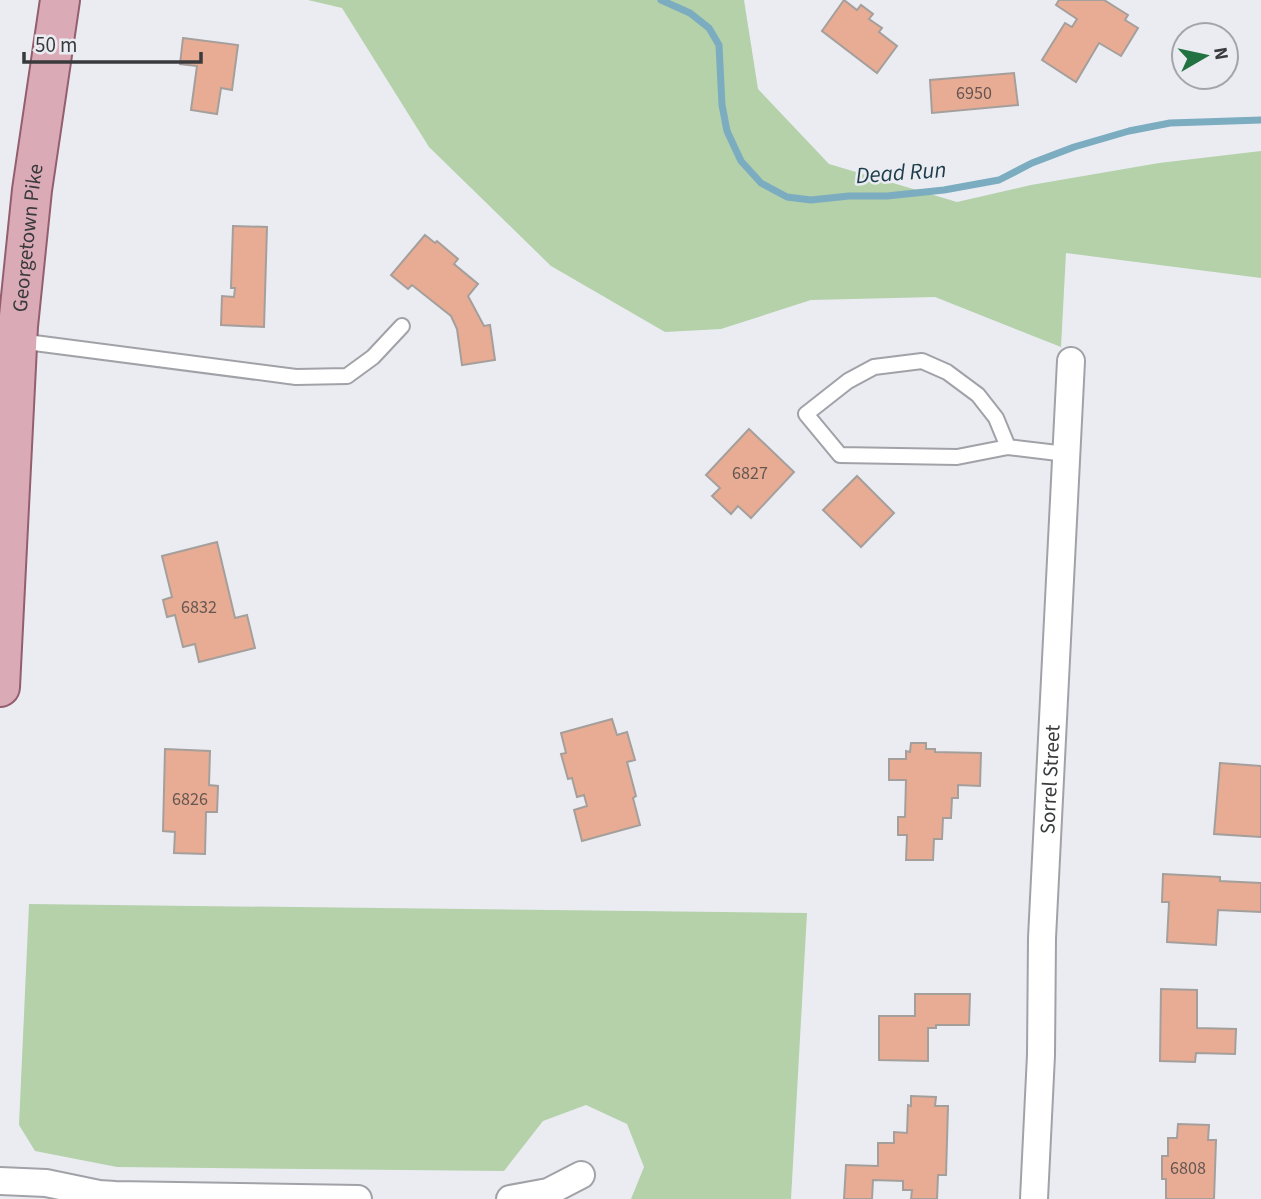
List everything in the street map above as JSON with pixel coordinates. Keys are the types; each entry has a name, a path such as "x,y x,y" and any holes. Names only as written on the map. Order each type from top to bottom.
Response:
{"main road":[{"name":"Georgetown Pike","path":"0,687 18,341 32,190 60,0"}],"street":[{"name":"Sorrel Street","path":"1034,1199 1041,1055 1042,938 1071,361"},
{"path":"510,1199 548,1192 581,1175"},
{"path":"0,1181 46,1184 115,1195 358,1199"}],"lane":[{"path":"18,341 296,377 347,376 373,357 402,326"},
{"path":"1008,447 996,418 978,395 947,372 922,361 874,367 848,381 806,415 840,455 957,457 1008,447 1066,454"}],"green space":[{"path":"308,0 744,0 758,89 829,164 957,202 1031,185 1159,163 1261,151 1261,278 1066,253 1061,347 935,297 811,300 721,329 665,332 551,266 429,147 342,8"},
{"path":"29,904 807,913 791,1199 631,1199 644,1167 627,1124 586,1105 543,1121 504,1171 117,1167 35,1151 19,1125"}],"building":[{"path":"844,0 857,10 861,5 873,14 869,19 882,28 879,32 897,46 877,73 822,31"},
{"path":"1059,0 1104,0 1128,15 1125,20 1138,28 1121,56 1099,43 1076,82 1042,60 1065,23 1072,27 1077,19 1056,5"},
{"path":"183,38 238,45 232,90 221,88 217,114 191,110 197,66 180,64"},
{"path":"1014,73 1018,105 932,113 930,80"},
{"path":"233,226 267,227 264,327 221,325 222,296 234,297 235,288 231,288"},
{"path":"425,235 435,243 437,241 458,259 454,264 478,284 468,296 484,326 490,325 495,360 462,365 457,329 451,316 412,285 408,289 391,275"},
{"path":"749,429 794,472 751,518 738,506 731,514 712,496 720,488 706,475"},
{"path":"857,476 894,513 861,547 823,510"},
{"path":"217,542 235,618 247,615 255,648 199,662 195,644 183,647 175,615 167,617 163,600 172,597 162,556"},
{"path":"612,719 617,735 627,732 635,760 627,762 640,825 582,841 574,810 587,806 584,795 577,797 572,778 568,779 561,754 566,753 561,733"},
{"path":"911,743 926,743 926,749 935,749 935,752 981,753 980,786 958,785 958,798 952,798 951,818 943,818 942,839 934,839 933,860 906,860 907,835 898,835 898,817 905,817 906,780 889,780 889,759 906,759 906,751 910,752"},
{"path":"165,749 210,751 209,785 218,786 217,812 206,812 205,854 174,853 175,832 163,831"},
{"path":"1220,763 1261,766 1261,837 1214,834"},
{"path":"1163,874 1220,877 1220,881 1261,883 1261,912 1218,910 1216,945 1167,942 1169,902 1162,902"},
{"path":"1161,989 1197,990 1197,1028 1236,1029 1235,1054 1196,1053 1195,1062 1160,1061"},
{"path":"915,994 970,994 969,1025 936,1025 936,1028 928,1028 928,1061 879,1060 879,1016 915,1016"},
{"path":"911,1096 936,1097 935,1106 948,1106 946,1175 938,1175 937,1199 911,1199 912,1190 903,1190 903,1181 873,1180 872,1199 844,1199 846,1165 878,1166 878,1143 894,1143 894,1132 907,1133"},
{"path":"1178,1124 1209,1125 1208,1140 1216,1140 1214,1199 1166,1199 1166,1179 1162,1179 1162,1156 1168,1156 1168,1138 1177,1138"}],"waterway":[{"name":"Dead Run","path":"661,0 690,13 709,28 719,45 722,105 727,131 741,161 761,183 787,197 811,200 944,190 999,180 1032,163 1074,147 1129,131 1170,123 1261,120"}]}
